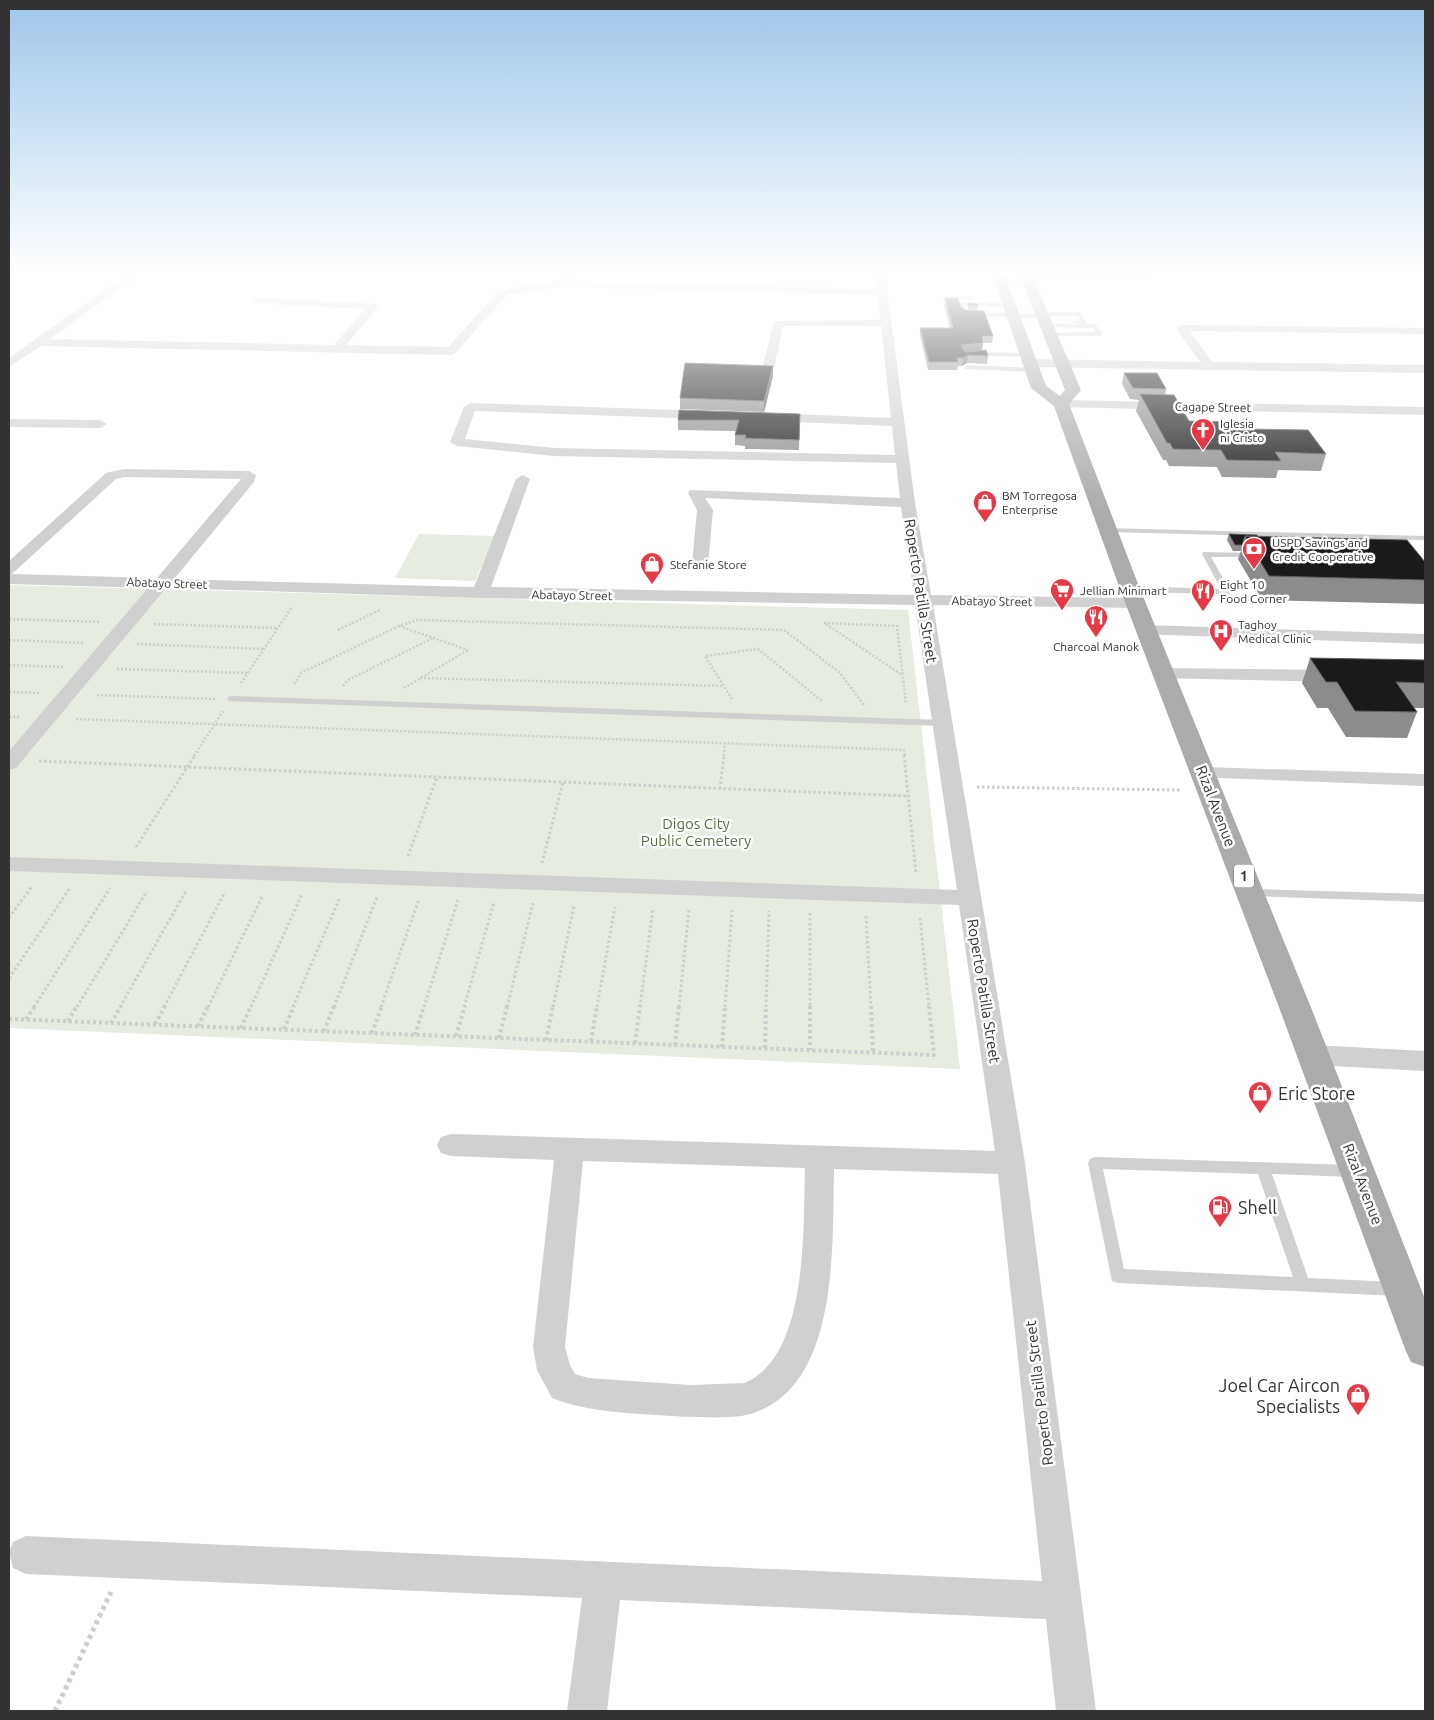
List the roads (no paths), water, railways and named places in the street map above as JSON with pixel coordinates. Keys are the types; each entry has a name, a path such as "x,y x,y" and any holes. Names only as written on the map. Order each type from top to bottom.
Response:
{"main road":[{"path":"1027,353 1039,388 1061,404 1073,390 1058,353"},
{"name":"Rizal Avenue","path":"1061,404 1132,596 1251,893 1425,1349"}],"street":[{"path":"9,363 22,353"},
{"path":"768,369 771,353"},
{"name":"Roperto Patilla Street","path":"890,353 908,503 1011,1163 1076,1711"},
{"path":"1200,353 1209,366"},
{"path":"1030,363 1425,369"},
{"name":"Cagape Street","path":"1061,404 1425,412"},
{"path":"721,415 470,407 457,442 554,452 902,459"},
{"path":"760,417 898,422"},
{"path":"9,423 100,424"},
{"path":"9,570 111,476 124,473 249,475 249,479 11,762"},
{"path":"480,593 523,479"},
{"path":"700,565 705,510 695,493 908,503"},
{"name":"Abatayo Street","path":"9,579 480,593 923,600 1132,596"},
{"path":"1146,630 1425,639"},
{"path":"1164,674 1348,676"},
{"path":"1207,782 1425,780"},
{"path":"9,864 970,898"},
{"path":"1313,1055 1425,1061"},
{"path":"451,1145 1011,1163"},
{"path":"570,1149 549,1347 554,1370 564,1387 588,1394 690,1400 746,1399 764,1391 783,1372 801,1343 816,1281 820,1156"},
{"path":"26,1555 1063,1601"},
{"path":"587,1711 602,1581"}],"lane":[{"path":"965,356 964,354 1030,363"},
{"path":"967,366 967,368 1030,363"},
{"path":"1109,530 1425,538"},
{"path":"1132,596 1227,592 1206,554 1265,555"},
{"path":"231,699 942,723"},
{"path":"1251,893 1425,898"},
{"path":"1358,1171 1095,1163 1118,1276 1403,1290"},
{"path":"1263,1168 1303,1285"}],"place":[{"name":"Iglesia ni Cristo","path":"1203,451"},
{"name":"BM Torregosa Enterprise","path":"985,523"},
{"name":"USPD Savings and Credit Cooperative","path":"1254,570"},
{"name":"Stefanie Store","path":"652,585"},
{"name":"Jellian Minimart","path":"1062,611"},
{"name":"Eight 10 Food Corner","path":"1203,612"},
{"name":"Charcoal Manok","path":"1096,638"},
{"name":"Taghoy Medical Clinic","path":"1221,652"},
{"name":"Eric Store","path":"1260,1114"},
{"name":"Shell","path":"1220,1228"},
{"name":"Joel Car Aircon Specialists","path":"1358,1416"}],"park label":[{"name":"Digos City Public Cemetery","path":"696,832"}]}
